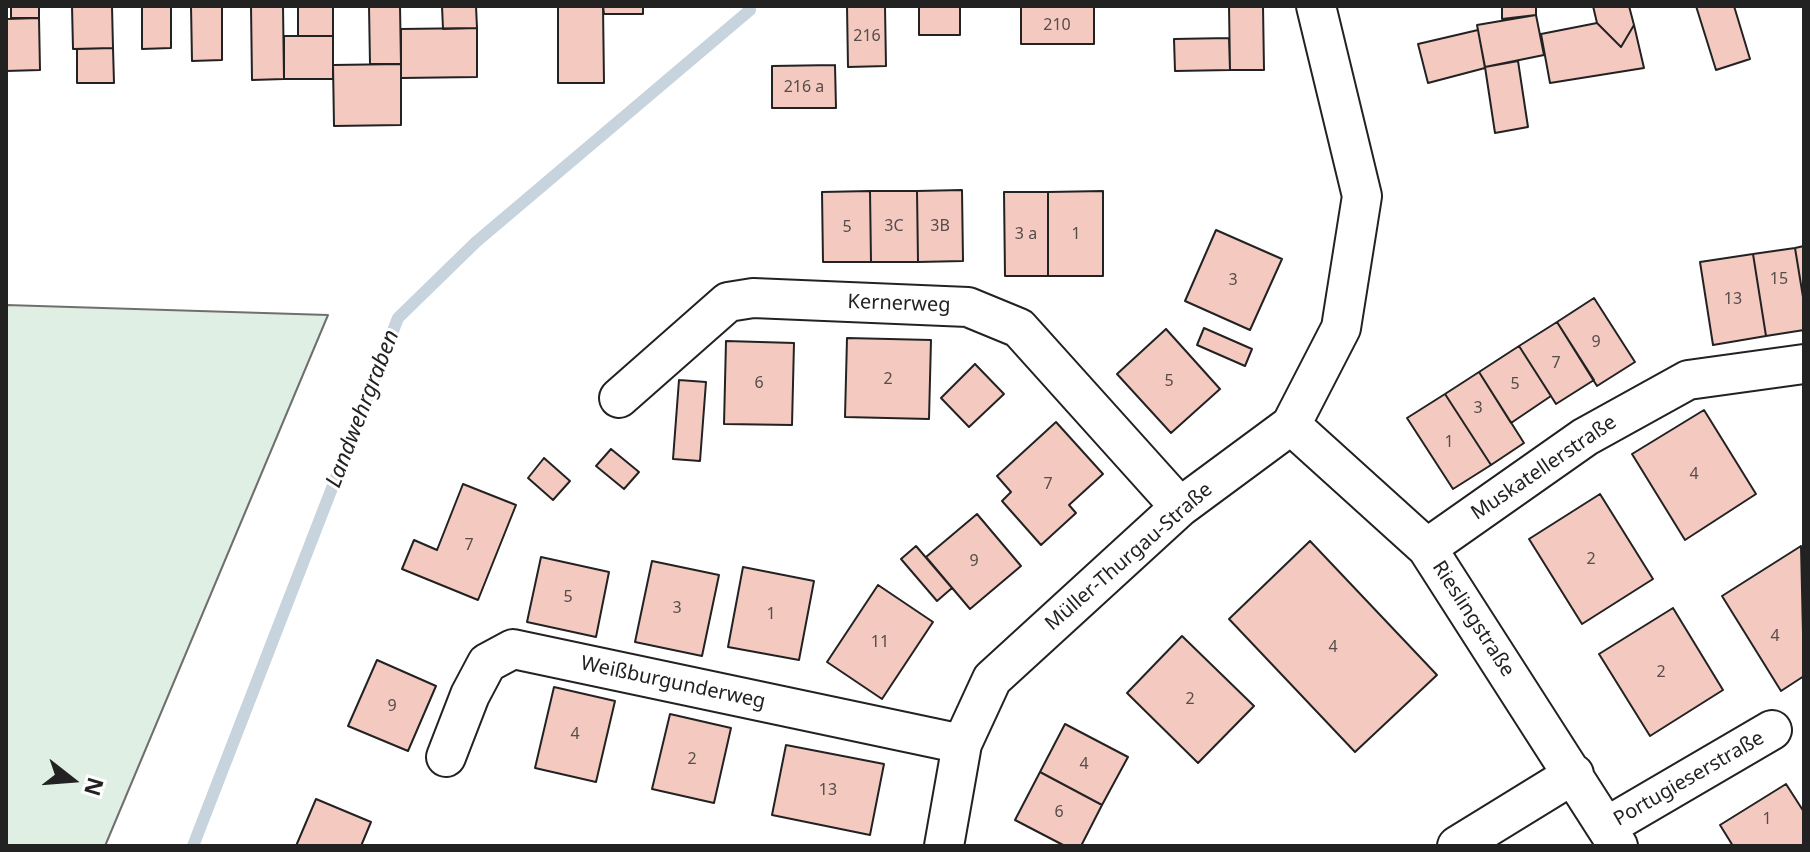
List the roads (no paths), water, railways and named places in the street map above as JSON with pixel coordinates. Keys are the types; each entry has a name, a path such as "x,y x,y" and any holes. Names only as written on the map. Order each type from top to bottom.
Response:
{"street":[{"name":"Müller-Thurgau-Straße","path":"944,846 962,744 992,679 1180,507 1291,425 1341,328 1362,196 1316,6"},
{"name":"Kernerweg","path":"619,398 728,302 753,298 968,307 1019,328 1180,507"},
{"name":"Muskatellerstraße","path":"1427,548 1585,437 1688,380 1804,364"},
{"name":"Rieslingstraße","path":"1291,425 1427,548 1612,837"},
{"name":"Weißburgunderweg","path":"446,757 470,695 487,663 513,649 962,744"},
{"name":"Portugieserstraße","path":"1612,837 1772,730"},
{"path":"1457,846 1574,774"}],"waterway":[{"name":"Landwehrgraben","path":"193,846 398,318 476,242 750,10"}]}
